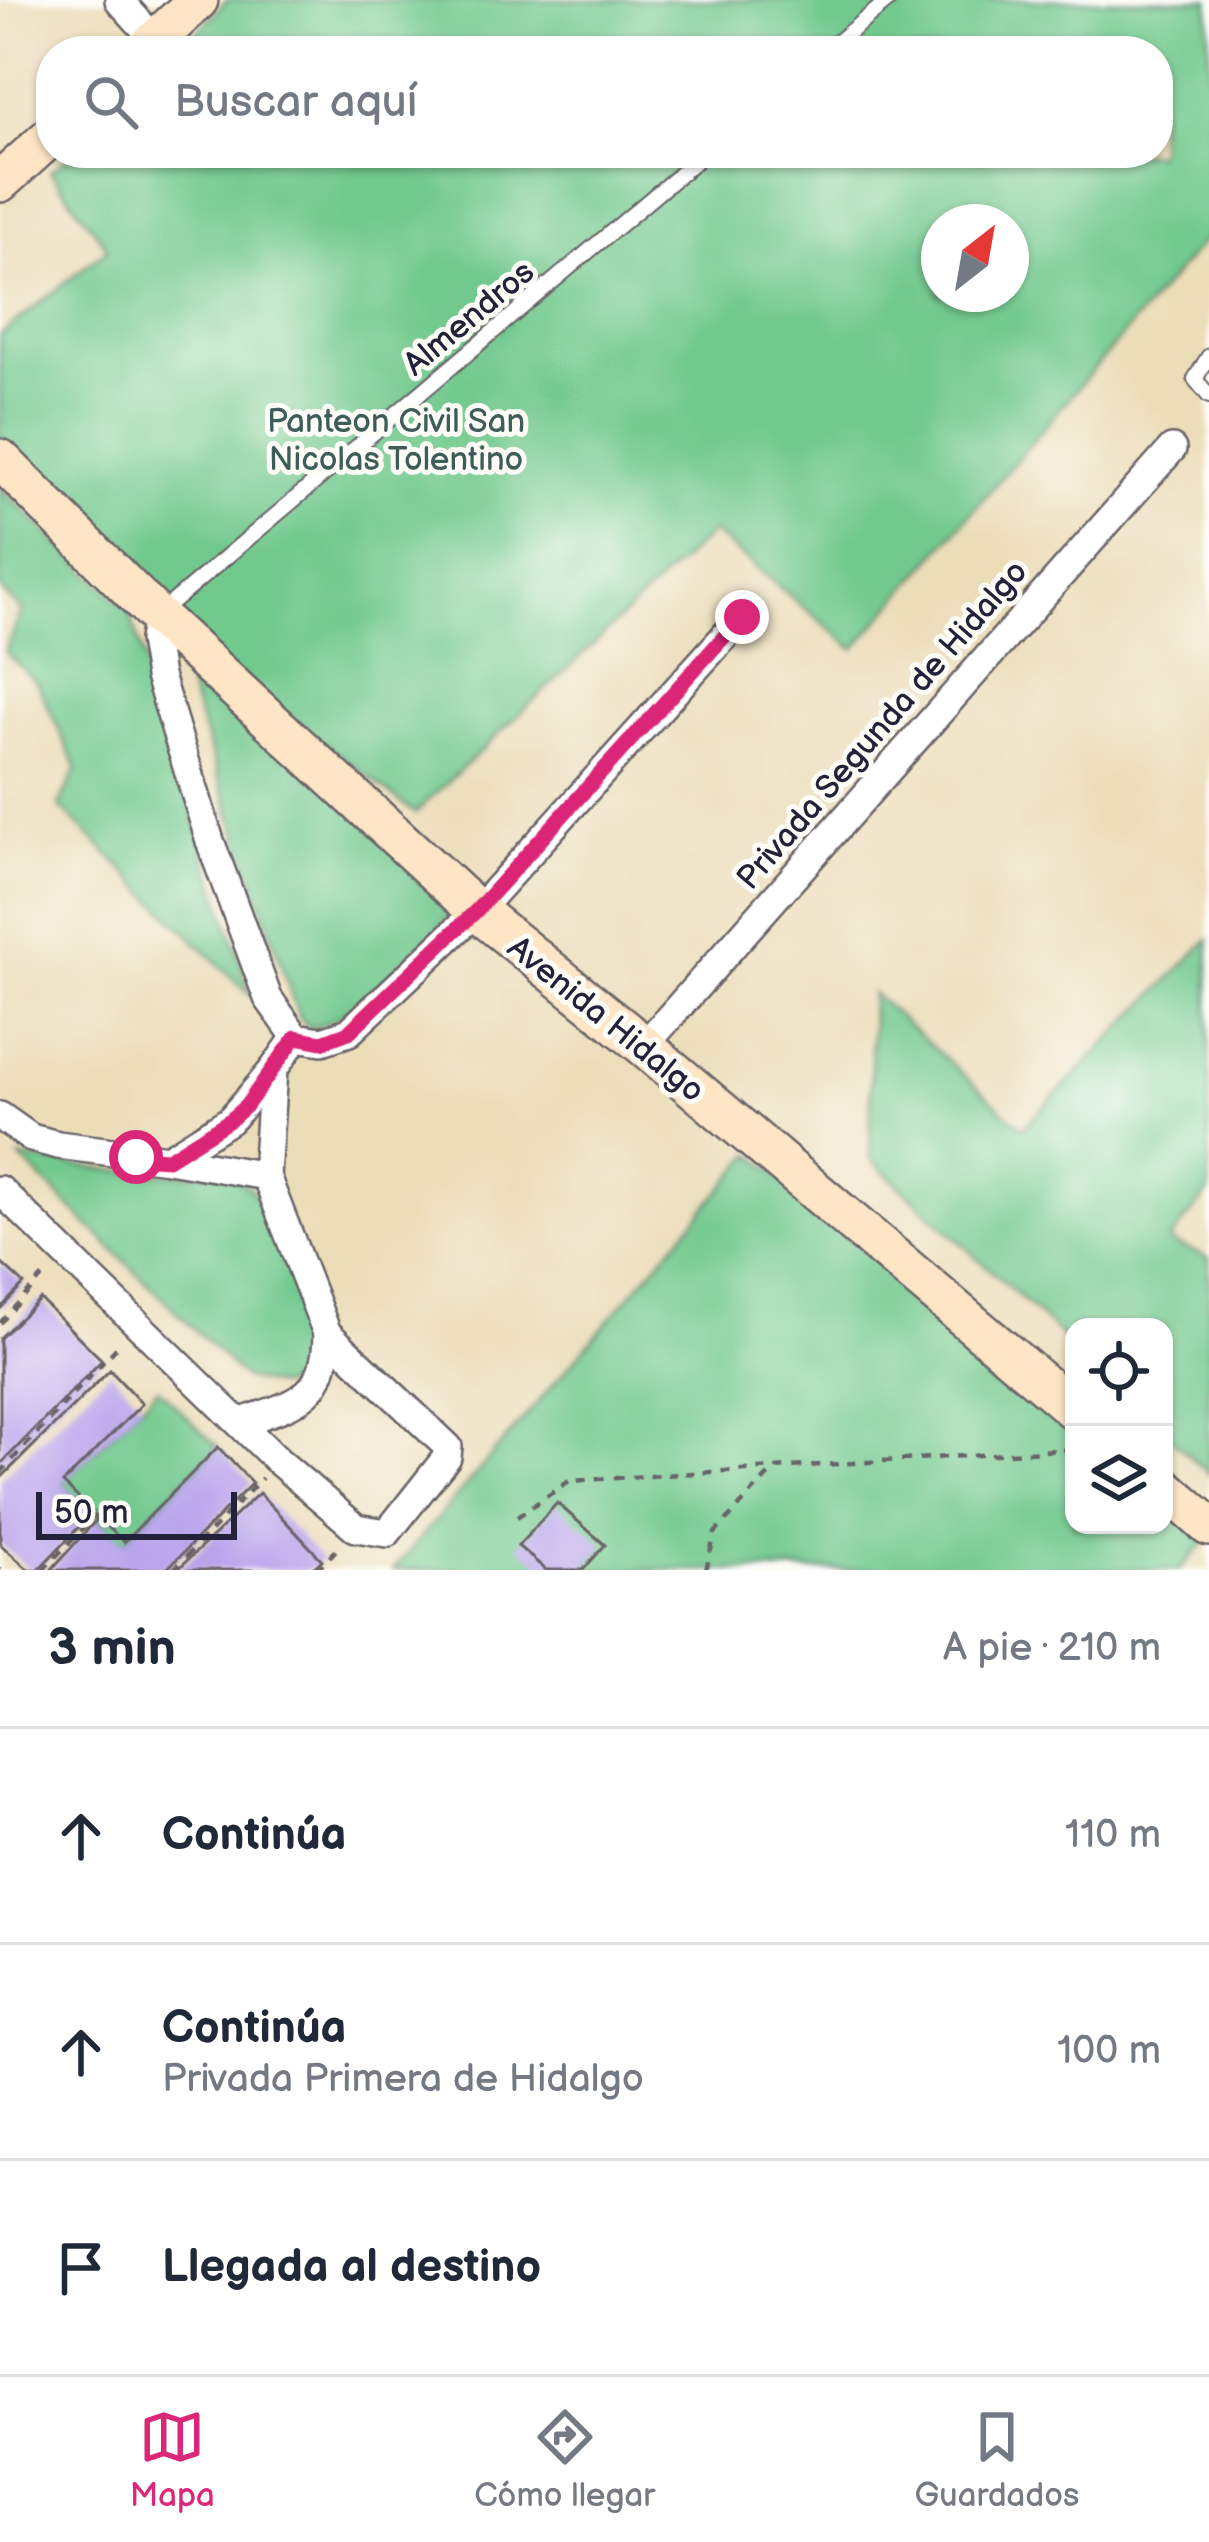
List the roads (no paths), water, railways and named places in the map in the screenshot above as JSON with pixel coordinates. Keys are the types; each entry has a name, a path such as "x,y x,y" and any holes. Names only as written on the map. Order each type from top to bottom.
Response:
{"street":[{"path":"119,0 143,36"},
{"path":"160,36 198,0"},
{"path":"1,179 36,149"},
{"name":"Privada Segunda de Hidalgo","path":"644,1046 1172,449"},
{"name":"Avenida Hidalgo","path":"0,459 157,616 476,911 644,1046 1065,1402"},
{"path":"157,616 153,640 159,676 210,841 268,998 296,1037 322,1042 349,1032 476,911 742,617"},
{"path":"168,1159 230,1120 296,1037"},
{"path":"241,1422 281,1409 311,1392 325,1366 327,1333 266,1176 273,1070"},
{"path":"0,1116 31,1138 58,1145 266,1176"},
{"path":"0,1190 278,1462 356,1528 387,1533 447,1457 444,1441 327,1333"},
{"path":"1173,1494 1209,1526"}],"lane":[{"path":"845,36 889,0"},
{"name":"Almendros","path":"157,616 687,168"},
{"path":"1209,356 1195,379 1209,397"}],"park label":[{"name":"Panteon Civil San Nicolas Tolentino","path":"396,439"}]}
